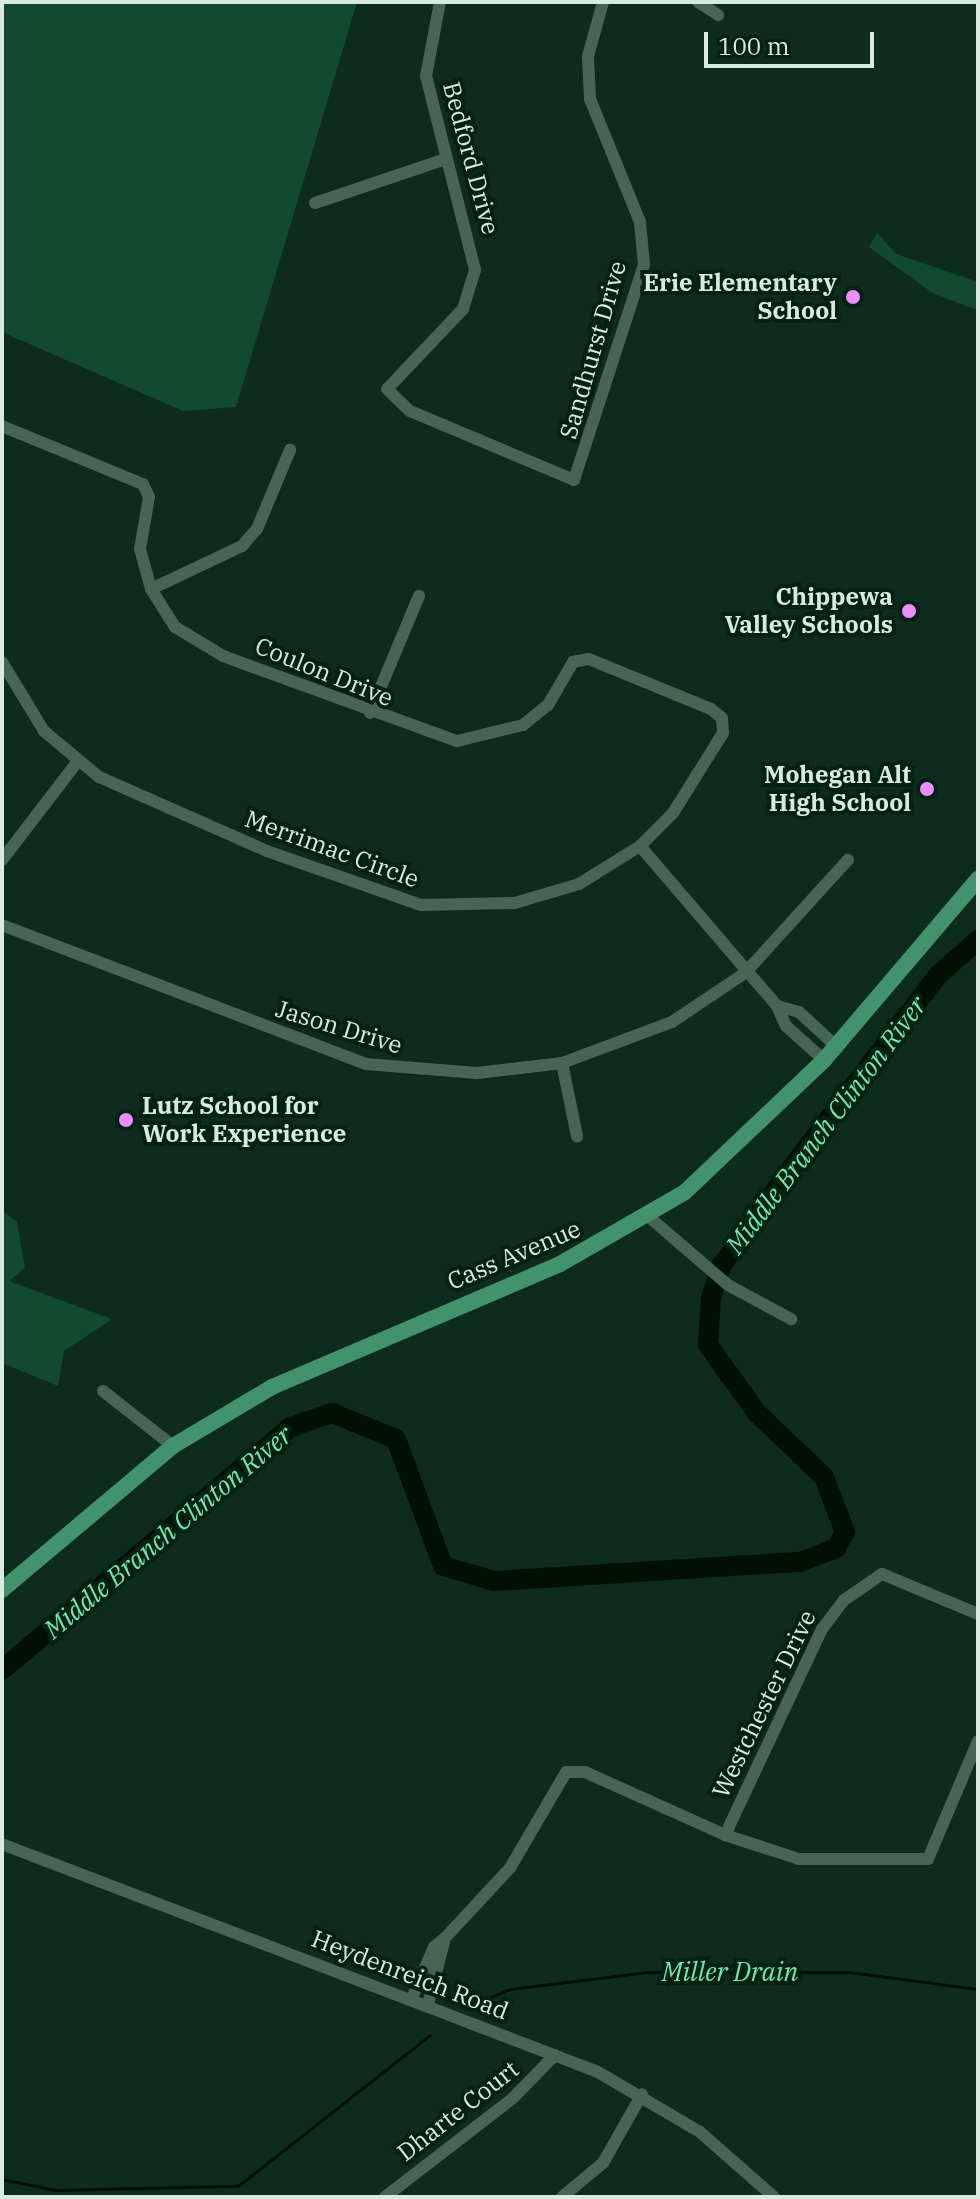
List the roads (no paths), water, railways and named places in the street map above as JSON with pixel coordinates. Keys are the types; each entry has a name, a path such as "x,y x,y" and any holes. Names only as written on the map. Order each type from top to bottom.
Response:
{"main road":[{"name":"Cass Avenue","path":"2,1590 173,1446 292,1376 560,1264 649,1217 726,1160 824,1060 978,879"}],"street":[{"name":"Bedford Drive","path":"387,389 447,330 471,291 472,244 446,159 426,76 440,2"},
{"name":"Sandhurst Drive","path":"387,389 410,411 574,480 644,265 640,222 590,99 588,56 603,2"},
{"path":"698,2 718,15"},
{"path":"315,203 446,159"},
{"name":"Coulon Drive","path":"2,426 143,484 149,497 140,549 151,589 175,627 199,644 440,739 490,738 540,712 580,659 722,718"},
{"path":"151,589 242,546 257,529 290,450"},
{"path":"370,713 419,596"},
{"name":"Merrimac Circle","path":"2,662 30,713 78,761 146,802 421,905 538,899 579,884 640,846 713,758 722,718"},
{"path":"2,860 78,761"},
{"path":"640,846 745,973 777,1006 786,1026 824,1060"},
{"name":"Jason Drive","path":"2,925 380,1067 477,1073 562,1063 651,1032 745,973 848,860"},
{"path":"777,1006 799,1012 836,1046"},
{"path":"562,1063 577,1136"},
{"path":"649,1217 728,1285 791,1319"},
{"path":"103,1391 173,1446"},
{"name":"Westchester Drive","path":"725,1835 822,1629 844,1600 882,1574 978,1614"},
{"name":"Westchester Drive","path":"412,1998 425,1967 445,1938 510,1868 566,1772 585,1772 725,1835 799,1859 928,1859 978,1741"},
{"name":"Heydenreich Road","path":"2,1844 428,2004 642,2094 774,2197"},
{"path":"428,2004 440,1972 445,1938"},
{"path":"425,1967 440,1972"},
{"name":"Dharte Court","path":"385,2197 513,2098 555,2055"},
{"path":"562,2197 603,2163 642,2094"}],"waterway":[{"name":"Middle Branch Clinton River","path":"2,1670 291,1427 332,1413 396,1439 443,1566 494,1581 800,1562 836,1548 845,1532 824,1477 757,1413 708,1345 711,1298 722,1265 793,1166 937,976 978,940"},
{"name":"Miller Drain","path":"484,2000 510,1989 648,1972 849,1972 978,1989"},
{"name":"Miller Drain","path":"2,2179 55,2190 238,2186 430,2035"}],"place":[{"name":"Erie Elementary School","path":"853,297"},
{"name":"Chippewa Valley Schools","path":"909,611"},
{"name":"Mohegan Alt High School","path":"927,789"},
{"name":"Lutz School for Work Experience","path":"126,1120"}]}
